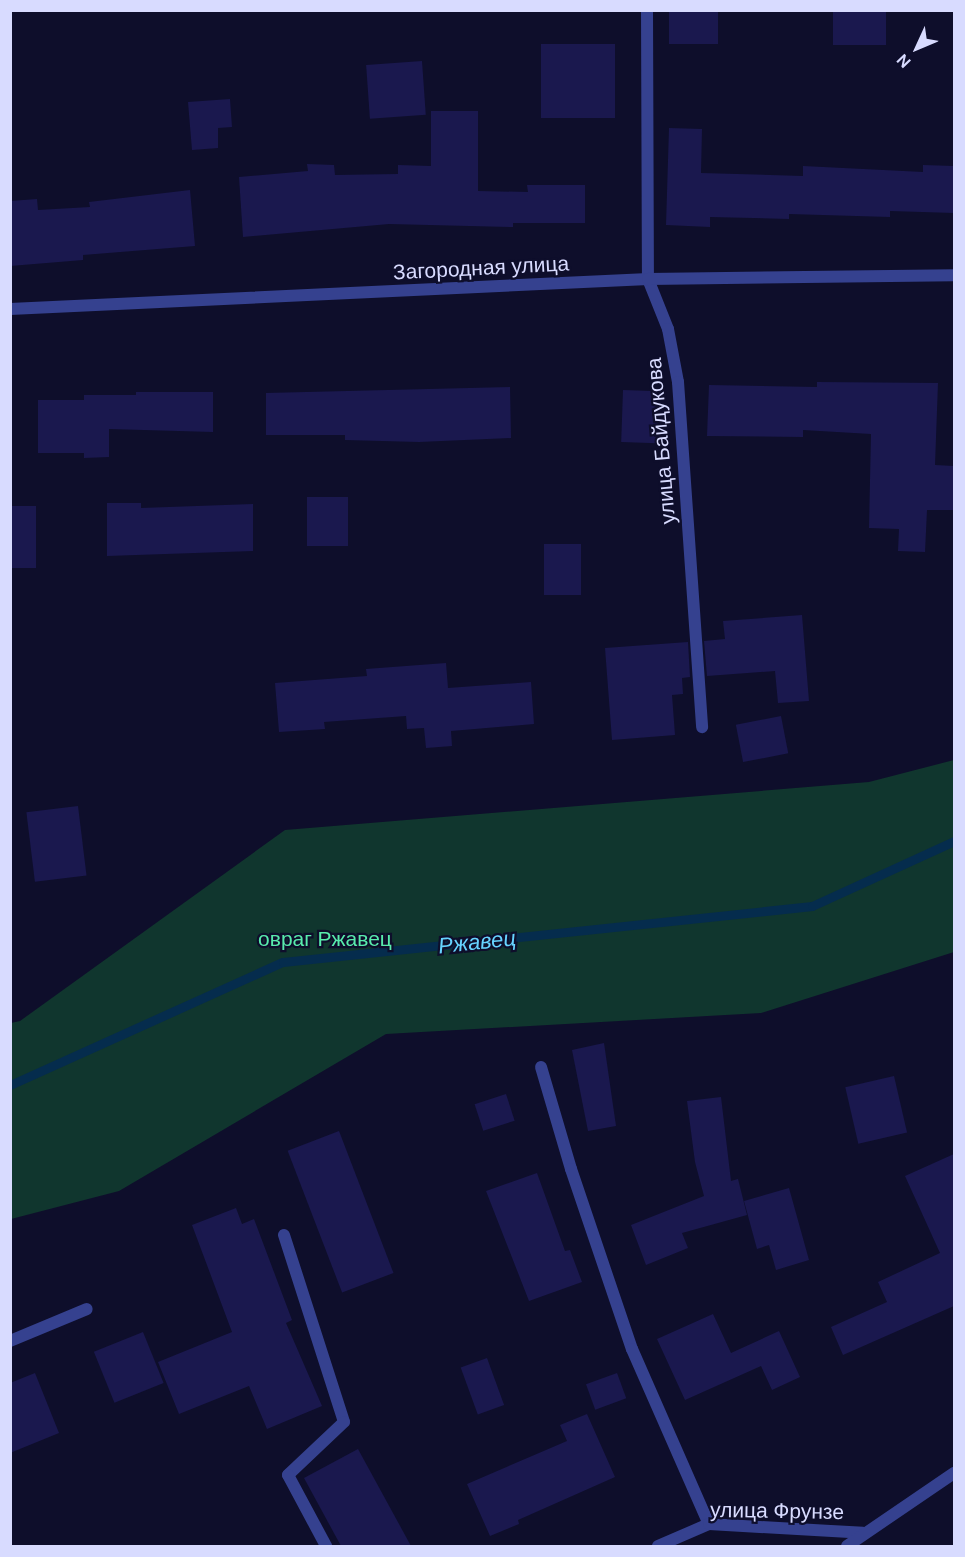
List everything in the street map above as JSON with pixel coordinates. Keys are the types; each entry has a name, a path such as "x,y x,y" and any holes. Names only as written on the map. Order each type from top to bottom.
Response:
{"street":[{"name":"улица Байдукова","path":"647,10 648,279 668,329 678,382 702,727"},
{"name":"Загородная улица","path":"10,309 648,279 954,276"},
{"path":"541,1067 570,1169 632,1349 709,1524"},
{"path":"284,1235 344,1422 288,1475 326,1546"},
{"path":"10,1341 87,1309"},
{"name":"улица Фрунзе","path":"847,1546 954,1473"},
{"name":"улица Фрунзе","path":"658,1546 709,1524 863,1533"}],"green space":[{"name":"овраг Ржавец","path":"954,760 954,952 761,1013 386,1034 119,1191 11,1219 11,1023 20,1021 285,830 869,782"}],"building":[{"path":"669,10 718,10 718,44 669,44"},
{"path":"833,10 886,10 886,45 833,45"},
{"path":"541,44 615,44 615,118 541,118"},
{"path":"422,61 426,115 370,119 366,65"},
{"path":"230,99 232,127 218,128 218,148 192,150 188,102"},
{"path":"431,111 478,111 478,191 528,192 527,185 585,185 585,223 513,223 513,227 389,224 243,237 239,177 308,171 307,164 334,165 335,175 398,174 398,165 431,166"},
{"path":"669,128 702,129 701,173 803,176 803,166 923,172 923,165 954,166 954,213 890,211 890,217 789,214 789,219 710,217 710,227 666,225"},
{"path":"190,190 195,246 83,255 83,260 10,266 10,201 37,199 38,210 90,207 89,202"},
{"path":"817,382 938,383 935,465 954,466 954,510 927,510 925,552 898,551 899,529 869,528 871,434 803,430 803,437 707,436 709,385 817,387"},
{"path":"510,387 511,438 419,442 345,440 345,435 266,435 266,393"},
{"path":"623,390 659,391 657,443 621,442"},
{"path":"136,392 213,392 213,432 109,429 109,457 84,458 84,453 38,453 38,400 84,400 84,395 136,395"},
{"path":"307,497 348,497 348,546 307,546"},
{"path":"107,503 141,503 141,508 253,504 253,551 107,556"},
{"path":"10,506 36,506 36,568 10,568"},
{"path":"544,544 581,544 581,595 544,595"},
{"path":"802,615 809,701 778,703 775,671 707,676 704,641 725,639 723,621"},
{"path":"688,642 690,677 682,678 683,694 672,695 675,735 612,740 605,648"},
{"path":"446,663 448,688 531,682 534,724 451,731 452,746 426,748 424,728 407,729 406,716 324,722 325,729 279,732 275,683 367,676 366,669"},
{"path":"781,716 788,753 743,762 736,725"},
{"path":"78,806 87,875 35,882 26,812"},
{"path":"604,1043 616,1126 588,1131 572,1050"},
{"path":"894,1076 907,1133 858,1144 845,1087"},
{"path":"506,1094 515,1121 483,1131 475,1104"},
{"path":"721,1097 731,1181 738,1179 747,1215 682,1233 688,1248 646,1265 631,1225 704,1196 695,1162 687,1101"},
{"path":"339,1131 393,1273 342,1293 288,1151"},
{"path":"954,1154 954,1306 843,1355 831,1327 887,1302 878,1282 940,1253 905,1176"},
{"path":"537,1173 565,1251 570,1250 582,1282 529,1301 486,1191"},
{"path":"789,1188 809,1260 776,1270 769,1245 757,1249 744,1201"},
{"path":"236,1208 242,1224 254,1219 292,1320 286,1323 322,1406 267,1429 249,1386 179,1414 158,1362 232,1332 192,1225"},
{"path":"713,1314 731,1353 779,1331 800,1377 772,1390 761,1366 685,1400 657,1339"},
{"path":"143,1332 164,1383 114,1403 94,1352"},
{"path":"487,1358 504,1405 478,1415 461,1368"},
{"path":"35,1373 59,1433 10,1453 10,1383"},
{"path":"617,1373 626,1398 595,1410 586,1384"},
{"path":"587,1414 615,1477 518,1520 519,1524 490,1536 467,1484 567,1441 560,1425"},
{"path":"358,1449 411,1546 341,1546 304,1478"}],"waterway":[{"name":"Ржавец","path":"10,1085 283,962 812,906 954,841"}]}
